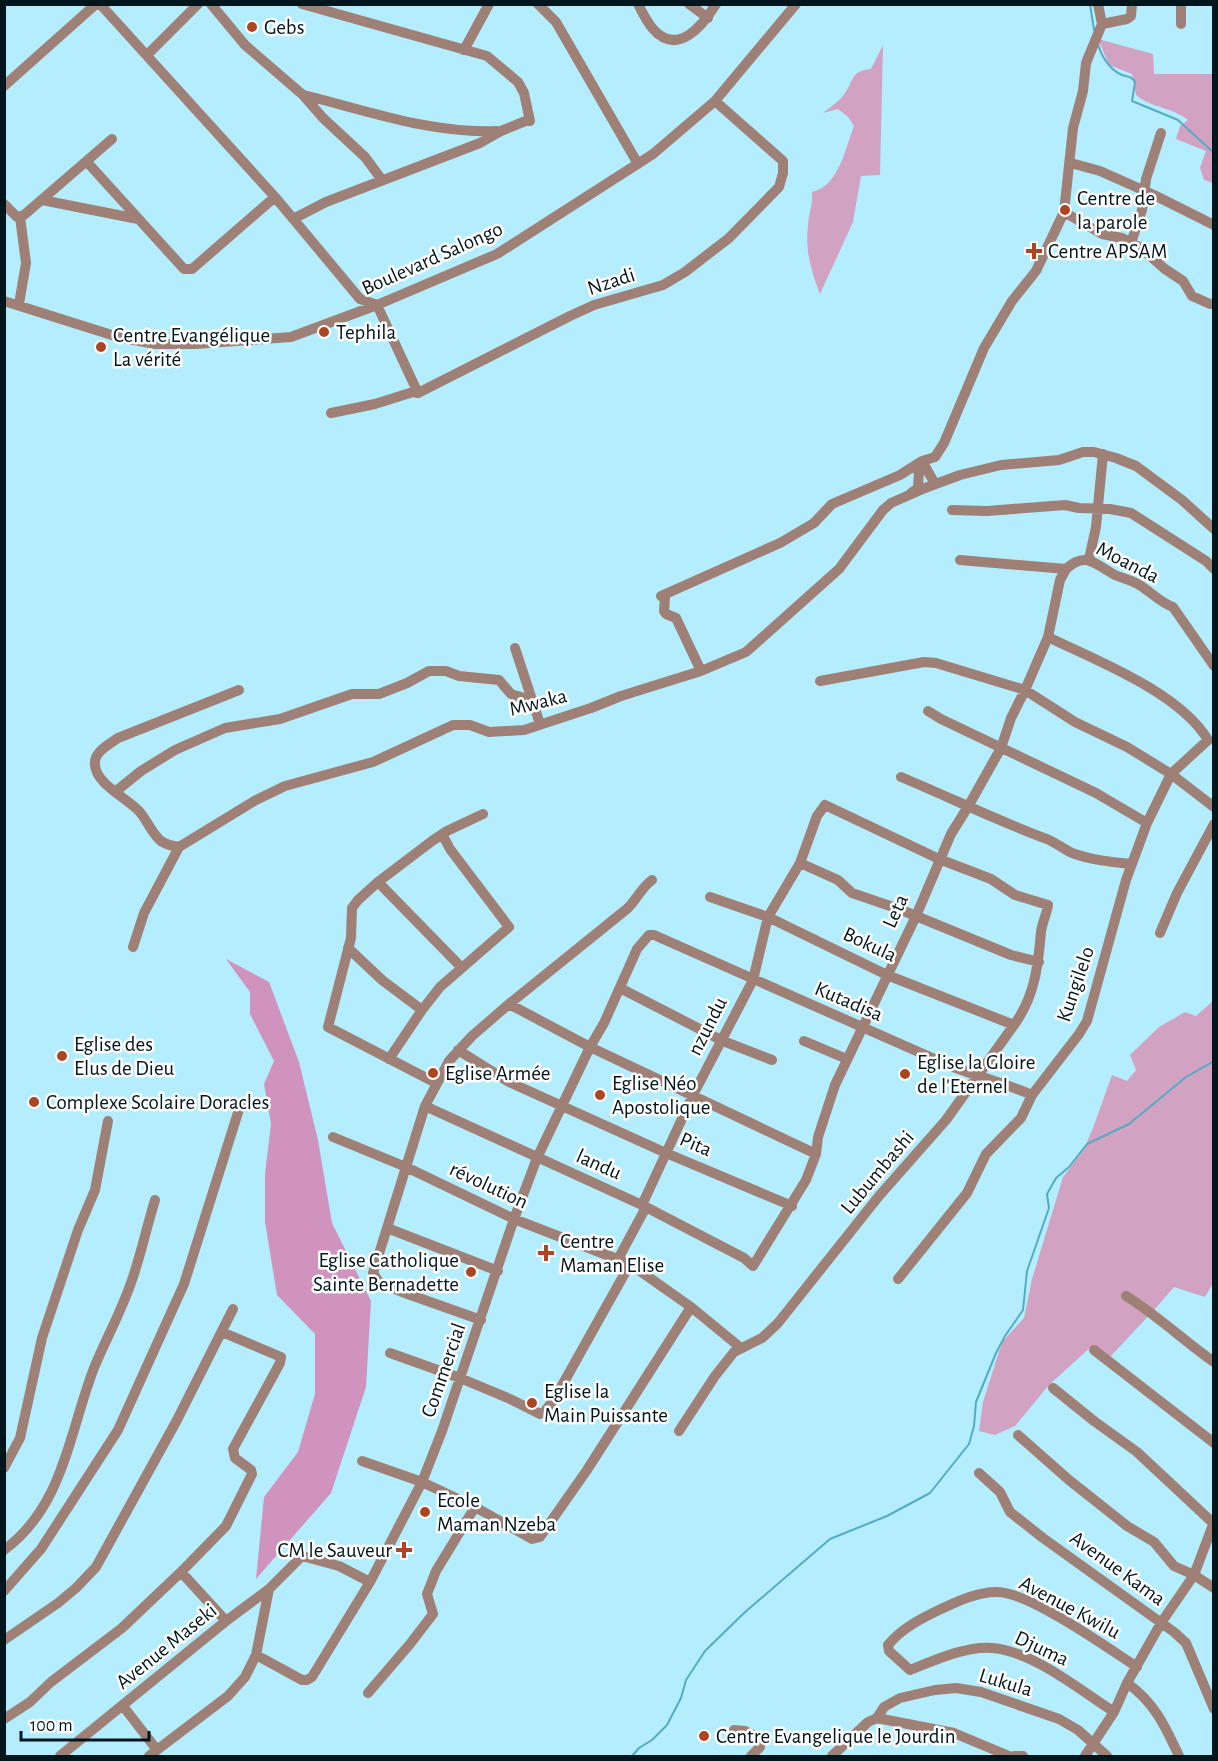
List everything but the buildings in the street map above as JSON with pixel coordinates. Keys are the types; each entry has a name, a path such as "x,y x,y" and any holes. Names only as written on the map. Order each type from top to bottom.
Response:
{"street":[{"path":"6,80 98,4 147,55 274,197 360,299 376,305 418,393"},
{"path":"147,55 198,4"},
{"path":"211,4 245,45 303,95 323,118 365,157 382,180"},
{"path":"293,219 326,202 480,143 501,131 530,121 524,93 511,75 487,56 302,4"},
{"path":"464,50 489,4"},
{"path":"538,4 556,22 638,164"},
{"path":"689,4 708,18"},
{"path":"638,5 653,29 667,38 676,39 694,33 708,18 716,4"},
{"name":"Boulevard Salongo","path":"4,301 20,304 118,337 155,344 291,337 376,305 497,254 638,164 716,101 796,4"},
{"path":"701,671 676,618 664,611 666,602 661,596 780,543 814,523 832,504 900,475 922,461 935,457 944,443 984,348 1012,301 1036,271 1064,212 1073,128 1083,91 1086,63 1102,24 1098,4"},
{"path":"1102,24 1127,19 1131,16 1132,4"},
{"path":"1181,4 1181,24"},
{"path":"303,95 436,128 469,132 501,131"},
{"name":"Nzadi","path":"418,393 588,308 663,285 685,272 729,238 779,187 783,173 783,161 716,101"},
{"path":"1131,243 1142,210 1146,179 1161,133"},
{"path":"20,217 112,139"},
{"path":"87,162 187,270 192,269 274,197"},
{"path":"1071,163 1100,171 1214,225"},
{"path":"42,200 138,219"},
{"path":"4,204 16,217 20,217"},
{"path":"1064,212 1102,234 1142,248 1165,269 1183,280 1192,296 1210,304"},
{"path":"20,217 26,255 20,304"},
{"path":"331,412 375,404 413,392 418,393"},
{"path":"901,500 960,475 1001,465 1059,460 1083,452 1103,454 1137,466 1182,500 1214,529"},
{"path":"1089,559 1096,532 1103,454"},
{"path":"922,461 935,484"},
{"path":"901,500 918,488 922,461"},
{"name":"Mwaka","path":"179,847 285,786 373,762 453,725 470,725 489,732 524,730 701,671 746,651 839,569 883,510 891,503 901,500"},
{"path":"952,510 987,511 1065,505 1131,513 1206,561 1214,569"},
{"name":"Moanda","path":"960,560 1066,569 1075,560 1089,559 1115,575 1139,585 1173,607 1214,666"},
{"name":"Leta","path":"753,1266 806,1180 816,1154 824,1117 848,1059 916,916 951,834 1001,748 1011,718 1048,637 1060,580 1066,569"},
{"name":"Kungilelo","path":"898,1279 967,1192 986,1154 1021,1118 1032,1095 1087,1021 1131,864 1147,823 1171,774 1208,740 1183,712 1167,700 1119,672 1048,637"},
{"path":"515,648 540,724"},
{"path":"820,681 924,662 936,663 1025,690 1075,722 1127,747 1171,774 1214,807"},
{"path":"115,792 141,771 175,750 225,728 280,719 352,694 379,694 429,671 446,671 459,676 499,680 512,694 531,700"},
{"path":"134,947 144,912 179,847 169,846 159,840 139,812 99,777 94,764 98,754 118,738 239,690"},
{"path":"928,711 1096,793 1147,823"},
{"path":"901,777 1019,829 1047,838 1069,852 1106,861 1131,864"},
{"name":"nzundu","path":"617,1261 645,1209 642,1204 693,1095 753,980 768,917 800,863 817,816 825,805 939,859"},
{"path":"436,1083 328,1028 351,938 352,908 378,882 442,834 483,814"},
{"path":"1160,933 1177,893 1214,824"},
{"path":"389,1059 440,987 508,927 450,849 442,834"},
{"name":"Lubumbashi","path":"680,1431 715,1376 734,1352 762,1338 778,1323 879,1196 946,1120 1024,1011 1039,962 1042,929 1048,905 1015,895 991,879 939,859"},
{"path":"800,863 838,880 852,893 916,916 1011,955 1039,962"},
{"path":"481,1320 402,1293 379,1282 375,1277 374,1269 425,1106 448,1061 458,1050 509,1004 634,903 643,887 652,880"},
{"path":"378,882 461,967"},
{"name":"Bokula","path":"710,897 768,917 887,975 1014,1025"},
{"name":"Kutadisa","path":"654,935 977,1077 992,1078 1032,1095"},
{"name":"Commercial","path":"255,1655 302,1680 312,1677 370,1582 422,1482 537,1158 590,1047 604,1023 637,949 645,937 654,935"},
{"path":"348,948 382,980 422,1010"},
{"path":"620,988 723,1041 772,1060"},
{"path":"509,1004 590,1047 816,1154"},
{"path":"804,1041 848,1059"},
{"name":"Pita","path":"458,1050 494,1074 562,1106 792,1206"},
{"path":"4,1591 41,1549 118,1430 184,1284 241,1103"},
{"name":"landu","path":"425,1106 642,1204 744,1258 753,1266"},
{"path":"4,1468 20,1438 42,1338 78,1230 95,1190 108,1121"},
{"name":"révolution","path":"333,1137 406,1167 514,1219 617,1261 630,1264"},
{"path":"4,1550 39,1516 60,1471 94,1369 132,1280 155,1200"},
{"path":"387,1227 498,1271"},
{"path":"390,1353 460,1378 540,1414 555,1398 630,1264 690,1307 741,1348"},
{"path":"1126,1296 1144,1307 1188,1344 1214,1362"},
{"path":"362,1461 422,1482 536,1539 540,1537 587,1470 690,1307"},
{"path":"4,1640 58,1603 96,1567 153,1465 233,1309"},
{"path":"4,1719 30,1702 51,1682 122,1628 226,1526 252,1472 235,1458 233,1449 281,1357 222,1332"},
{"path":"1094,1350 1214,1443"},
{"path":"1053,1388 1137,1452 1213,1523 1194,1575 1161,1623 1127,1683 1114,1712 1085,1756"},
{"path":"1018,1435 1126,1526 1154,1542 1174,1566 1214,1588"},
{"name":"Avenue Kama","path":"979,1473 1000,1492 1010,1512 1186,1643 1214,1709"},
{"path":"368,1694 433,1614 427,1594 436,1571 475,1507"},
{"name":"Avenue Maseki","path":"60,1756 269,1588 302,1556 339,1566 370,1582"},
{"path":"181,1572 226,1621"},
{"path":"123,1706 153,1753 228,1696 245,1677 255,1655 269,1588"},
{"name":"Avenue Kwilu","path":"888,1645 897,1634 928,1615 965,1598 990,1593 1008,1593 1068,1622 1137,1667"},
{"name":"Djuma","path":"888,1645 889,1651 910,1670 948,1656 979,1648 994,1648 1037,1663 1114,1712"},
{"path":"1127,1683 1144,1695 1163,1723 1179,1756"},
{"name":"Lukula","path":"832,1756 868,1722 877,1718 884,1707 900,1698 934,1690 956,1688 981,1692 1059,1719 1078,1730 1107,1756"},
{"path":"877,1718 954,1733 1009,1756"},
{"path":"734,1730 745,1731 757,1737 760,1747 751,1756"},
{"path":"1014,1756 1023,1756"}],"shaded area":[{"path":"1098,39 1153,54 1154,74 1213,74 1213,183 1204,180 1200,168 1206,151 1176,139 1180,126 1188,120 1175,112 1148,103 1136,95 1132,74 1109,65"},
{"path":"883,45 880,175 861,176 853,222 820,294 811,269 807,243 812,192 821,188 835,175 854,126 838,109 823,113 843,96 854,76 860,71 871,69"},
{"path":"226,959 269,982 299,1062 318,1140 332,1223 371,1301 366,1387 331,1493 256,1579 264,1497 298,1452 315,1394 315,1334 277,1295 265,1222 265,1174 271,1124 264,1084 274,1061 250,1014 250,992"},
{"path":"1213,1001 1213,1283 1205,1297 1174,1287 1109,1358 1092,1346 1049,1385 1015,1426 995,1435 979,1431 983,1402 1002,1342 1024,1318 1032,1279 1063,1177 1084,1149 1112,1075 1127,1081 1136,1070 1130,1055 1159,1027 1185,1012 1196,1016"}],"waterway":[{"path":"1090,4 1094,30"},
{"path":"1098,44 1110,66 1135,82 1132,101 1178,120 1214,153"},
{"path":"632,1756 667,1725 681,1698 686,1680 705,1651 744,1613 830,1539 887,1516 930,1493 969,1444 974,1426 976,1402 996,1353 1023,1310 1027,1271 1049,1208 1047,1194 1056,1178 1069,1167 1087,1144 1129,1124 1186,1077 1214,1061"}],"place":[{"name":"Gebs","path":"252,27"},
{"name":"Centre de la parole","path":"1065,210"},
{"name":"Centre APSAM","path":"1034,251"},
{"name":"Tephila","path":"324,332"},
{"name":"Centre Evangélique La vérité","path":"101,347"},
{"name":"Eglise des Elus de Dieu","path":"62,1056"},
{"name":"Eglise Armée","path":"433,1073"},
{"name":"Eglise la Gloire de l'Eternel","path":"905,1074"},
{"name":"Eglise Néo Apostolique","path":"600,1095"},
{"name":"Complexe Scolaire Doracles","path":"34,1102"},
{"name":"Centre Maman Elise","path":"546,1253"},
{"name":"Eglise Catholique Sainte Bernadette","path":"471,1272"},
{"name":"Eglise la Main Puissante","path":"532,1403"},
{"name":"Ecole Maman Nzeba","path":"425,1512"},
{"name":"CM le Sauveur","path":"404,1550"},
{"name":"Centre Evangelique le Jourdin","path":"704,1736"}]}
